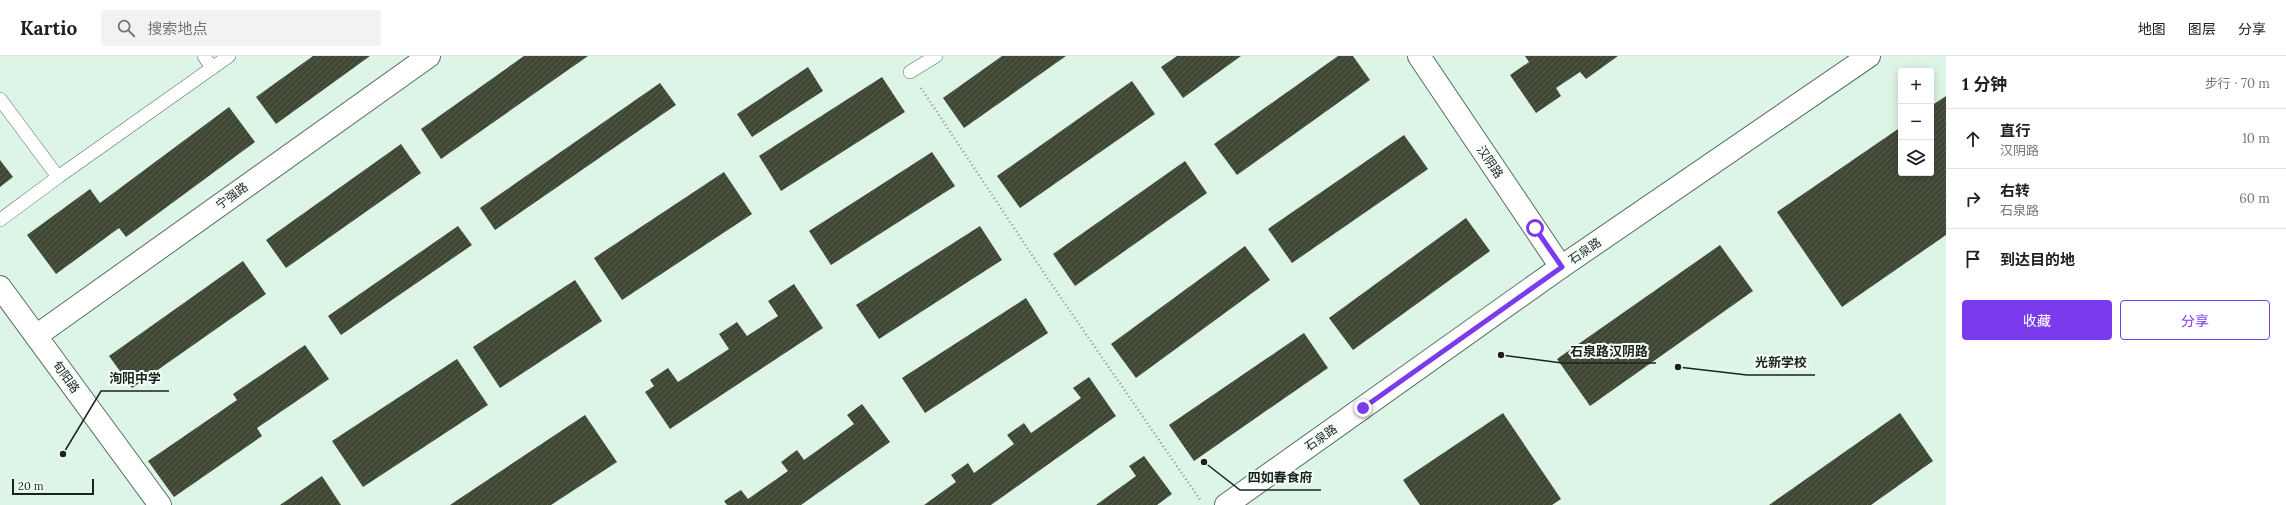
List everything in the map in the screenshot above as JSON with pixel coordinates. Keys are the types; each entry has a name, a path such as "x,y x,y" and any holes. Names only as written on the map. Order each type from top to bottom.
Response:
{"street":[{"name":"宁强路","path":"36,336 429,56"},
{"name":"汉阴路","path":"1418,56 1562,267"},
{"name":"石泉路","path":"1226,505 1562,267 1869,56"},
{"name":"旬阳路","path":"0,287 160,505"}],"lane":[{"path":"204,56 212,68"},
{"path":"0,220 229,56"},
{"path":"910,72 936,56"},
{"path":"0,100 58,177"}],"path":[{"path":"910,72 1050,282 1203,505"}],"building":[{"path":"313,56 370,56 276,124 256,97"},
{"path":"524,56 588,56 441,159 421,129"},
{"path":"1002,56 1066,56 964,128 943,98"},
{"path":"1177,56 1241,56 1183,98 1161,67"},
{"path":"1338,56 1353,56 1370,80 1237,175 1214,144"},
{"path":"1525,56 1618,56 1586,79 1580,72 1556,88 1561,96 1536,113 1510,75 1529,62"},
{"path":"808,67 823,91 752,137 737,114"},
{"path":"882,77 905,112 781,191 759,156"},
{"path":"1132,81 1155,114 1020,208 997,176"},
{"path":"660,83 676,105 495,230 480,208"},
{"path":"1946,96 1946,235 1842,307 1777,212 1898,129 1898,176 1934,176 1934,104"},
{"path":"229,107 255,142 126,237 119,228 56,274 27,235 90,189 100,203"},
{"path":"1404,135 1428,169 1292,263 1268,229"},
{"path":"401,144 421,173 286,268 266,240"},
{"path":"932,152 955,186 831,265 809,231"},
{"path":"0,160 13,177 0,187"},
{"path":"1185,161 1207,193 1075,286 1053,254"},
{"path":"724,172 752,214 622,300 594,258"},
{"path":"1466,218 1490,251 1353,350 1329,318"},
{"path":"458,226 472,245 341,335 328,316"},
{"path":"980,226 1002,260 879,339 856,305"},
{"path":"1720,245 1753,291 1590,406 1557,359"},
{"path":"1245,246 1270,280 1136,378 1111,344"},
{"path":"243,261 266,294 132,388 109,356"},
{"path":"575,280 602,321 500,388 473,347"},
{"path":"794,284 823,328 670,429 645,392 654,386 650,380 668,368 678,382 729,349 719,334 737,322 747,336 778,316 768,301"},
{"path":"1026,298 1048,333 925,413 902,378"},
{"path":"1304,333 1328,368 1194,461 1169,425"},
{"path":"305,345 329,379 257,428 262,436 174,497 148,461 237,400 233,394"},
{"path":"457,359 488,405 363,487 332,441"},
{"path":"1089,377 1116,416 991,505 924,505 956,482 951,475 968,463 974,473 1014,444 1007,435 1024,423 1031,433 1081,398 1073,388"},
{"path":"862,404 890,442 801,505 727,505 724,501 741,490 748,499 788,471 781,462 797,450 804,460 854,424 847,415"},
{"path":"1503,413 1561,499 1552,505 1420,505 1403,480"},
{"path":"1900,413 1933,461 1871,505 1769,505"},
{"path":"585,415 617,462 551,505 450,505"},
{"path":"1144,456 1172,494 1157,505 1096,505 1136,476 1129,466"},
{"path":"322,476 341,505 280,505"}],"place":[{"name":"石泉路汉阴路","path":"1501,355"},
{"name":"光新学校","path":"1678,367"},
{"name":"洵阳中学","path":"63,454"},
{"name":"四如春食府","path":"1204,462"}],"route":[{"path":"1363,408 1562,267 1535,228"}]}
